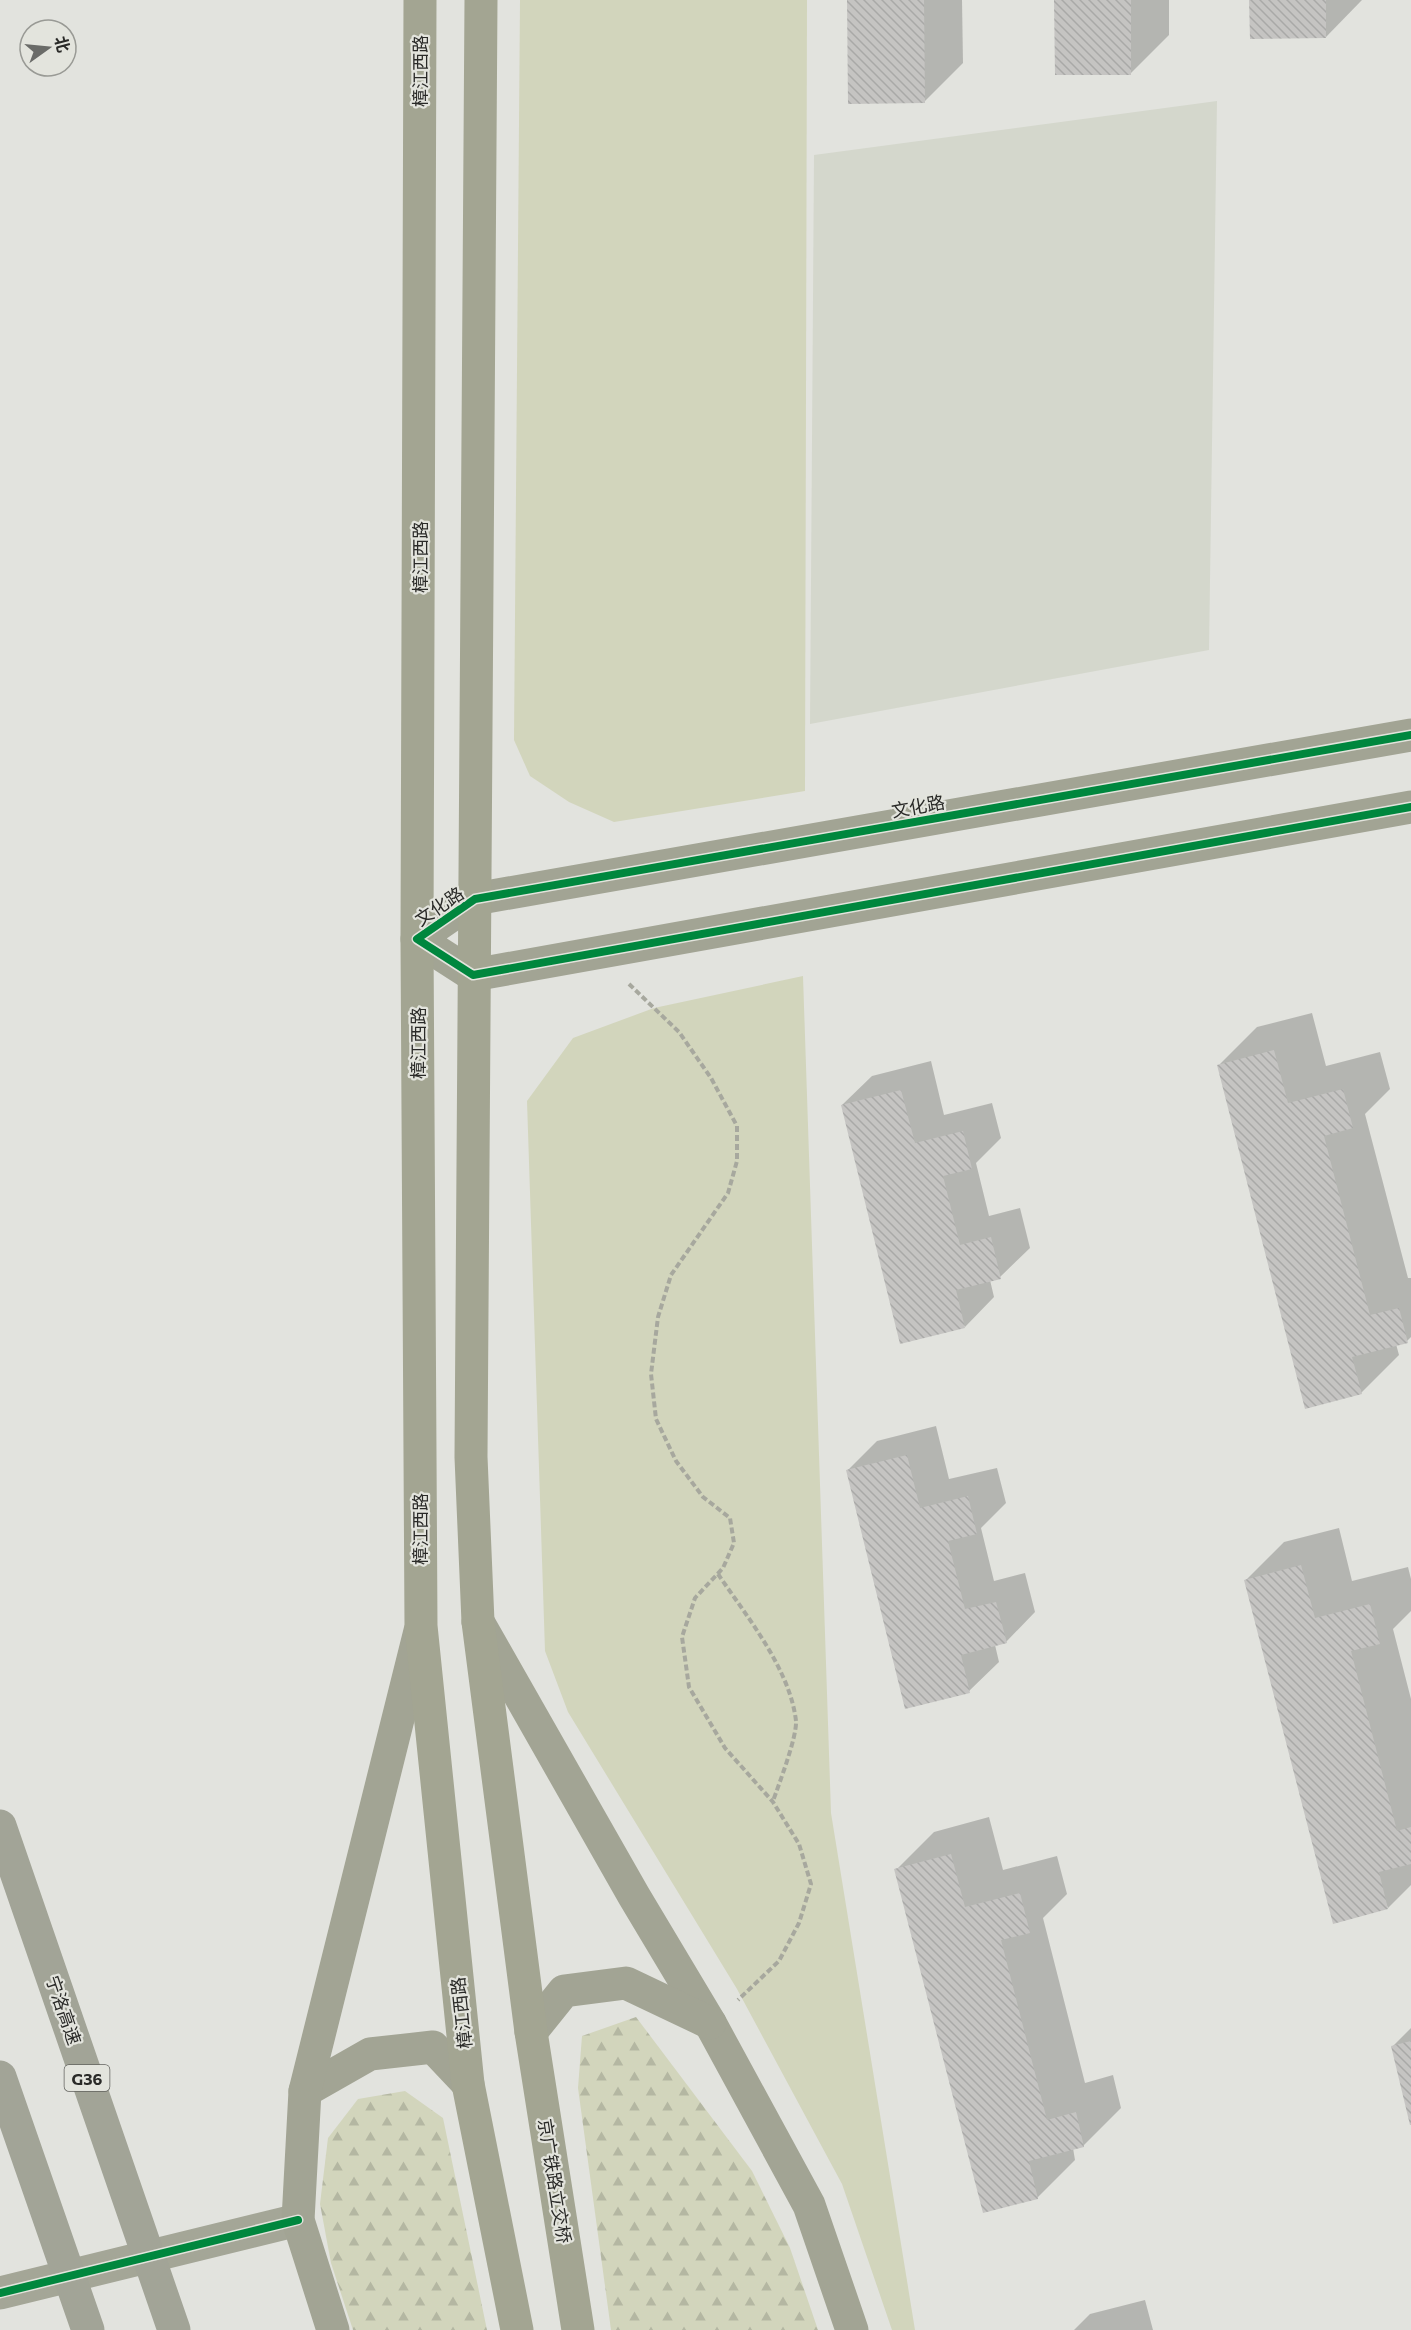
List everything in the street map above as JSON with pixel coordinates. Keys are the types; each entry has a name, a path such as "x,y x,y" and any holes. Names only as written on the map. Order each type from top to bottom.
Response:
{"highway":[{"name":"宁洛高速","path":"0,1826 174,2330"},
{"path":"0,2077 88,2330"}],"main road":[{"name":"樟江西路","path":"420,0 417,939 421,1626 468,2084"},
{"path":"481,0 471,1458 478,1622 531,2032"},
{"name":"京广铁路立交桥","path":"531,2032 578,2330"},
{"path":"468,2084 517,2330"}],"street":[{"name":"文化路","path":"473,975 417,939 475,899 1411,735"},
{"path":"473,975 1411,807"},
{"path":"478,1622 634,1896 710,2023 809,2205 852,2330"},
{"path":"333,2330 298,2220 306,2091 421,1626"},
{"path":"531,2032 564,1991 626,1983 710,2023"},
{"path":"306,2091 370,2054 433,2047 468,2084"},
{"path":"0,2293 298,2220"}],"path":[{"path":"597,952 679,1032 711,1078 736,1126 737,1161 728,1193 671,1275 658,1317 651,1374 656,1419 675,1461 703,1497 730,1518 734,1543 723,1568 695,1598 682,1637 689,1687 725,1748 772,1802 799,1844 811,1884 799,1923 779,1962 753,1988 710,2023"},
{"path":"718,1574 783,1674 796,1722 786,1764 772,1802"}],"shaded area":[{"path":"1217,101 1209,650 810,724 814,155"}],"green space":[{"path":"520,0 807,0 805,791 614,822 569,802 530,776 514,740"},
{"path":"803,976 831,1813 915,2330 892,2330 842,2184 737,1989 568,1712 545,1651 527,1101 573,1038 654,1008"},
{"path":"636,2017 752,2171 790,2248 818,2330 611,2330 578,2088 582,2036"},
{"path":"405,2091 443,2118 487,2330 353,2330 331,2263 320,2204 328,2138 358,2099"}],"building":[{"path":"847,0 924,0 925,103 848,104"},
{"path":"1054,0 1131,0 1131,75 1055,75"},
{"path":"1249,0 1326,0 1326,38 1250,39"},
{"path":"1274,1050 1288,1103 1343,1089 1353,1128 1324,1136 1370,1315 1399,1308 1408,1343 1352,1357 1362,1394 1305,1409 1217,1065"},
{"path":"901,1090 915,1143 963,1131 972,1169 943,1176 960,1245 991,1237 1001,1279 956,1290 965,1328 900,1344 841,1105"},
{"path":"907,1455 920,1508 968,1496 977,1534 948,1541 965,1609 996,1602 1007,1643 961,1655 970,1693 905,1709 846,1470"},
{"path":"1301,1565 1315,1618 1370,1604 1380,1644 1351,1651 1397,1831 1411,1827 1411,1864 1379,1872 1388,1909 1333,1924 1244,1580"},
{"path":"951,1854 965,1907 1020,1893 1030,1933 1001,1940 1047,2120 1076,2112 1084,2147 1029,2161 1038,2199 983,2213 894,1869"},
{"path":"1411,2041 1411,2125 1410,2125 1391,2046"}],"cycle path":[{"path":"1411,735 475,899 417,939 473,975 1411,807"},
{"path":"0,2293 298,2220"}]}
